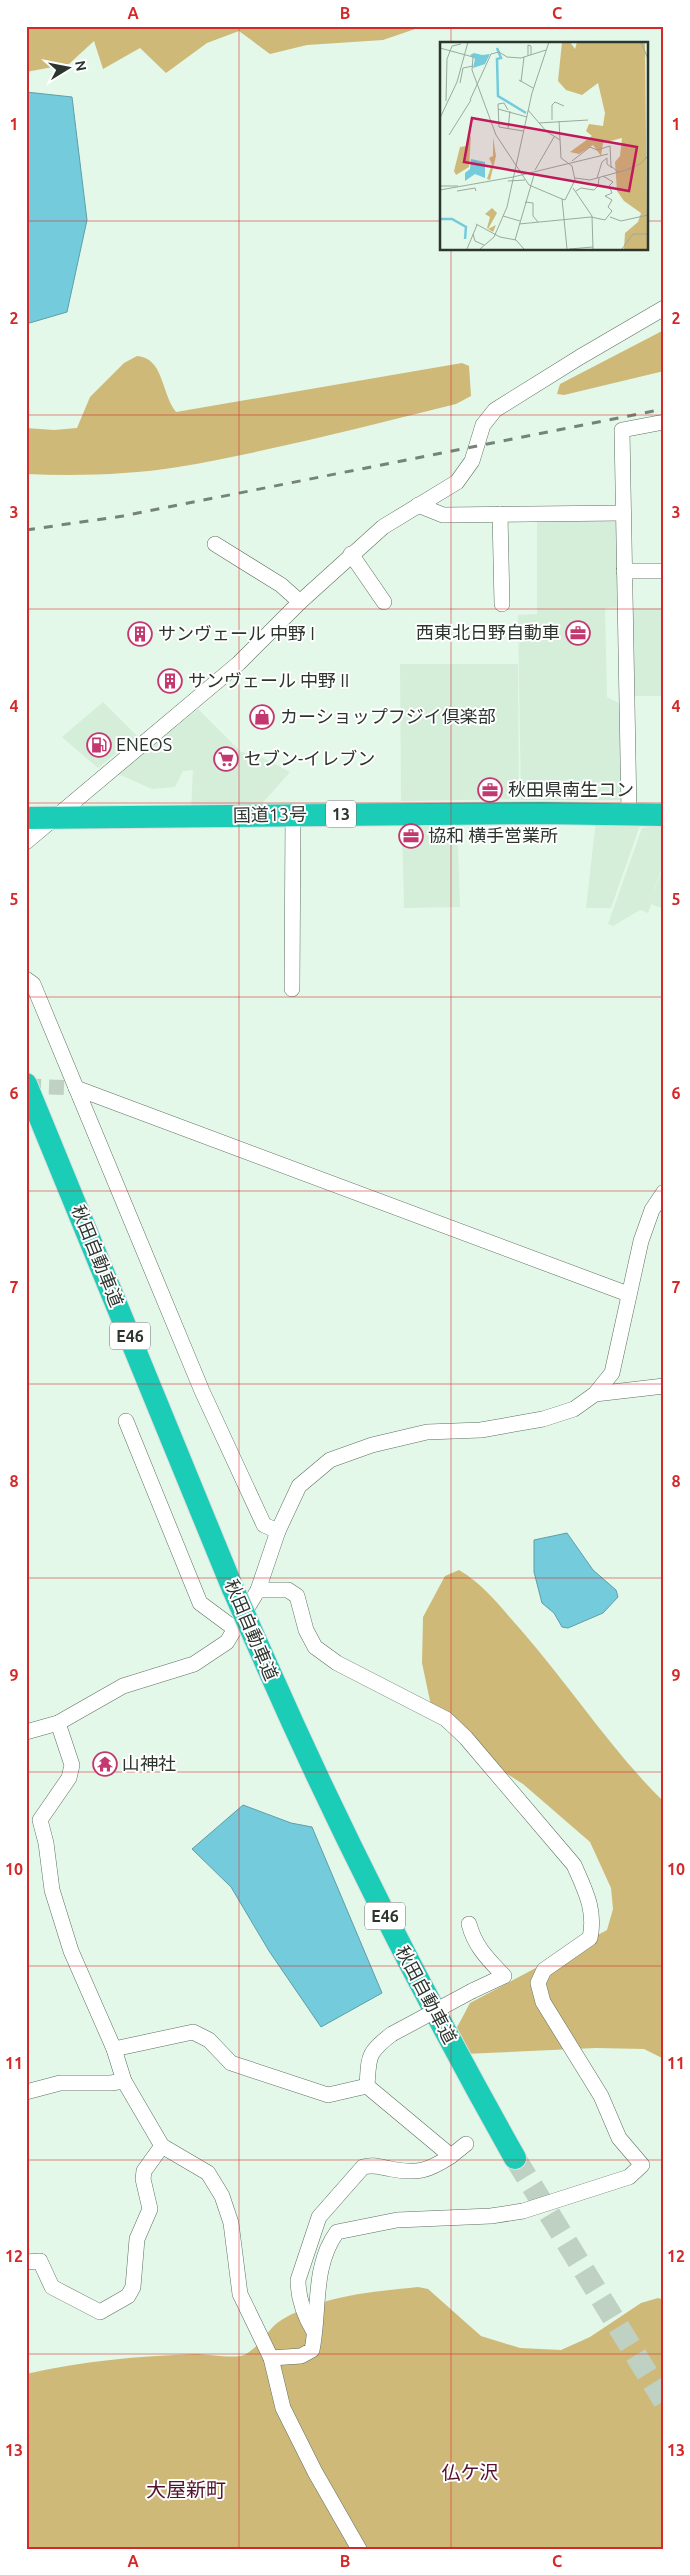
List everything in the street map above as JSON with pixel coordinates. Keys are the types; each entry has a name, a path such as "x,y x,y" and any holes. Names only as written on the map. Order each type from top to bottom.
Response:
{"highway":[{"name":"国道13号","path":"26,818 292,814 664,814"},
{"name":"秋田自動車道","path":"26,1084 233,1589 268,1668 368,1884 416,1978 515,2158"}],"street":[{"path":"26,842 239,663 300,602 383,527 418,505 439,495 465,473 472,461 483,425 496,410 580,357 664,308"},
{"path":"629,813 622,430 664,422"},
{"path":"418,505 443,515 623,513"},
{"path":"500,514 502,604"},
{"path":"215,544 282,585 300,602"},
{"path":"352,554 384,602"},
{"path":"624,571 664,571"},
{"path":"292,814 292,989"},
{"path":"26,979 33,984 202,1391 264,1525 278,1531"},
{"path":"76,1088 628,1294"},
{"path":"26,1732 58,1723 123,1686 194,1664 227,1642 258,1590 278,1531 299,1486 330,1460 372,1445 427,1432 482,1430 543,1419 574,1409 596,1394 612,1373 641,1241 652,1210 664,1192"},
{"path":"596,1394 664,1386"},
{"path":"126,1421 200,1603 235,1629"},
{"path":"258,1590 288,1590 297,1596 306,1630 315,1648 337,1663 446,1719 466,1738 574,1865 585,1890 594,1920 590,1938 544,1970 538,1984 543,2002 601,2096 619,2138 642,2165 629,2176 523,2211 491,2216 397,2220 337,2232 329,2244 320,2270 312,2350 301,2356 272,2358"},
{"path":"58,1723 72,1765 69,1778 40,1820 46,1843 52,1890 71,1951 114,2049 124,2081 150,2130 162,2146 208,2173 222,2196 232,2223 240,2294 272,2358 283,2408 315,2472 359,2549"},
{"path":"367,2086 369,2058 374,2047 392,2034 504,1976 481,1952 472,1937 469,1924"},
{"path":"114,2049 193,2032 209,2040 231,2063 328,2095 367,2086"},
{"path":"26,2092 60,2083 111,2084 124,2081"},
{"path":"367,2086 451,2156"},
{"path":"314,2333 307,2320 298,2289 298,2280 319,2217 363,2167 371,2165 416,2172 430,2170 466,2144"},
{"path":"26,2262 40,2261 52,2287 100,2312 128,2296 133,2287 139,2230 150,2209 143,2179 144,2171 162,2146"}],"shaded area":[{"path":"26,26 424,26 383,40 307,45 270,54 239,31 207,43 166,73 140,48 103,69 94,41 69,64 26,72"},
{"path":"664,330 664,371 564,395 557,394 560,384"},
{"path":"137,356 146,358 157,370 167,396 176,412 462,363 469,366 471,396 456,404 352,430 248,454 178,467 141,472 102,474 26,474 26,428 54,430 77,428 90,397 124,363"},
{"path":"617,519 621,607 605,608 607,697 621,704 622,800 521,800 518,615 537,614 537,521"},
{"path":"631,608 664,608 664,696 632,696"},
{"path":"400,664 518,664 519,799 401,801"},
{"path":"103,702 137,736 98,768 62,737"},
{"path":"198,709 241,752 258,755 290,772 260,806 191,810 193,770 183,771 175,787 152,789 118,774"},
{"path":"457,819 460,907 404,908 402,821"},
{"path":"596,820 640,825 611,908 586,908"},
{"path":"664,825 664,863 649,903 664,866 664,909 651,904 648,913 640,910 613,926 608,924 642,828"},
{"path":"459,1570 485,1590 499,1605 539,1651 626,1761 664,1802 664,2059 644,2049 596,2048 464,2054 454,2033 470,2003 607,1930 613,1909 611,1888 590,1842 523,1784 469,1750 433,1715 422,1663 423,1617 445,1576"},
{"path":"418,2287 428,2289 481,2336 520,2348 561,2350 590,2337 641,2303 658,2298 664,2300 664,2549 26,2549 26,2374 89,2362 152,2356 195,2354 240,2356 255,2347 283,2319 299,2311 349,2296"}],"water":[{"path":"26,92 72,97 87,220 67,312 26,324"},
{"path":"567,1533 593,1570 616,1590 618,1597 603,1613 568,1628 562,1627 554,1613 542,1603 534,1572 534,1540"},
{"path":"243,1805 291,1823 312,1827 382,1993 321,2027 269,1951 231,1887 192,1849"}],"tunnel":[{"path":"26,1086 76,1088"},
{"path":"515,2158 664,2401"}],"railway":[{"path":"26,530 123,516 664,409"}],"place":[{"name":"西東北日野自動車","path":"578,633"},
{"name":"サンヴェール 中野 I","path":"140,634"},
{"name":"サンヴェール 中野 II","path":"170,681"},
{"name":"カーショップフジイ倶楽部","path":"262,717"},
{"name":"ENEOS","path":"99,745"},
{"name":"セブン-イレブン","path":"226,759"},
{"name":"秋田県南生コン","path":"490,790"},
{"name":"協和 横手営業所","path":"411,836"},
{"name":"山神社","path":"105,1764"}],"district":[{"name":"仏ケ沢","path":"470,2472"},
{"name":"大屋新町","path":"186,2490"}]}
